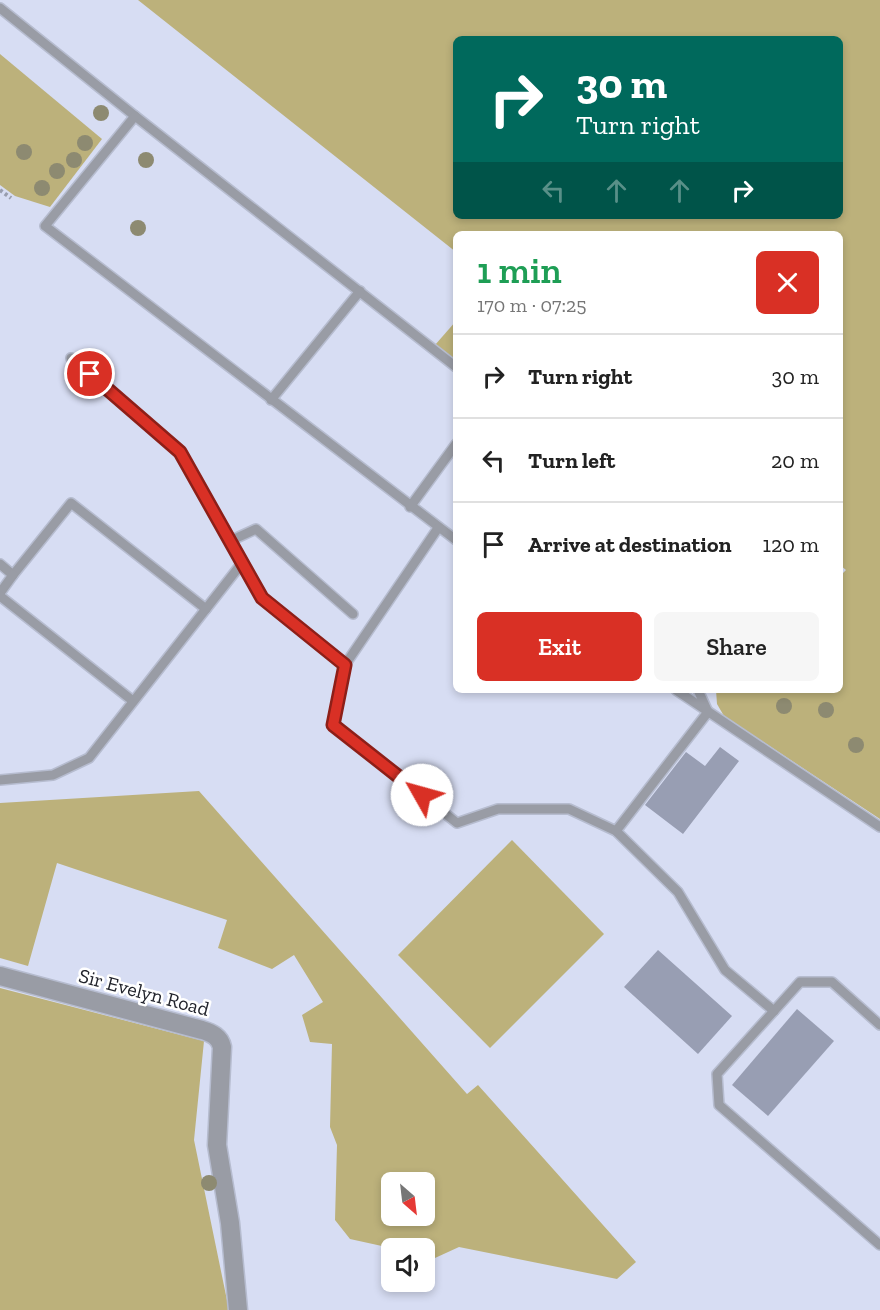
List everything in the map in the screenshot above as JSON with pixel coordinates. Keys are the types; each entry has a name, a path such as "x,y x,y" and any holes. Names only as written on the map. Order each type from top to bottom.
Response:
{"street":[{"name":"Sir Evelyn Road","path":"0,976 182,1024 211,1033 219,1039 222,1047 217,1144 230,1223 237,1310"}],"lane":[{"path":"0,8 135,117 453,365"},
{"path":"135,117 45,226 453,538"},
{"path":"271,400 360,291"},
{"path":"71,358 180,452 262,598 345,665"},
{"path":"410,507 453,448"},
{"path":"133,701 0,594 13,575 71,503 206,609"},
{"path":"438,528 345,665 333,725 457,823 498,809 569,809 616,831 678,892 725,970 774,1011"},
{"path":"230,541 256,529 352,614"},
{"path":"0,780 53,776 89,758 242,563"},
{"path":"0,564 13,575"},
{"path":"680,693 880,827"},
{"path":"700,693 708,712"},
{"path":"616,831 708,712"},
{"path":"880,1025 832,982 800,982 717,1074 719,1105 880,1245"}],"path":[{"path":"0,190 10,198"}],"shaded area":[{"path":"138,0 880,0 880,819 724,716 717,704 716,693 843,693 843,573 846,570 843,568 843,231 453,231 453,250"},
{"path":"0,54 102,139 50,207 15,196 0,185"},
{"path":"453,324 453,359 435,345"},
{"path":"199,791 467,1094 478,1085 636,1262 617,1279 459,1247 435,1258 435,1238 381,1238 381,1246 350,1239 335,1220 337,1145 330,1127 332,1044 310,1042 302,1015 323,1002 294,955 272,969 218,948 227,920 57,863 28,966 0,958 0,803"},
{"path":"512,840 604,934 490,1048 398,955"},
{"path":"0,988 204,1041 194,1140 229,1310 0,1310"}],"building":[{"path":"720,747 739,761 683,834 645,805 686,752 705,766"},
{"path":"658,950 732,1016 698,1054 624,987"},
{"path":"797,1009 834,1041 768,1116 732,1085"}],"route":[{"path":"90,374 180,452 262,598 345,665 333,725 422,795"}]}
